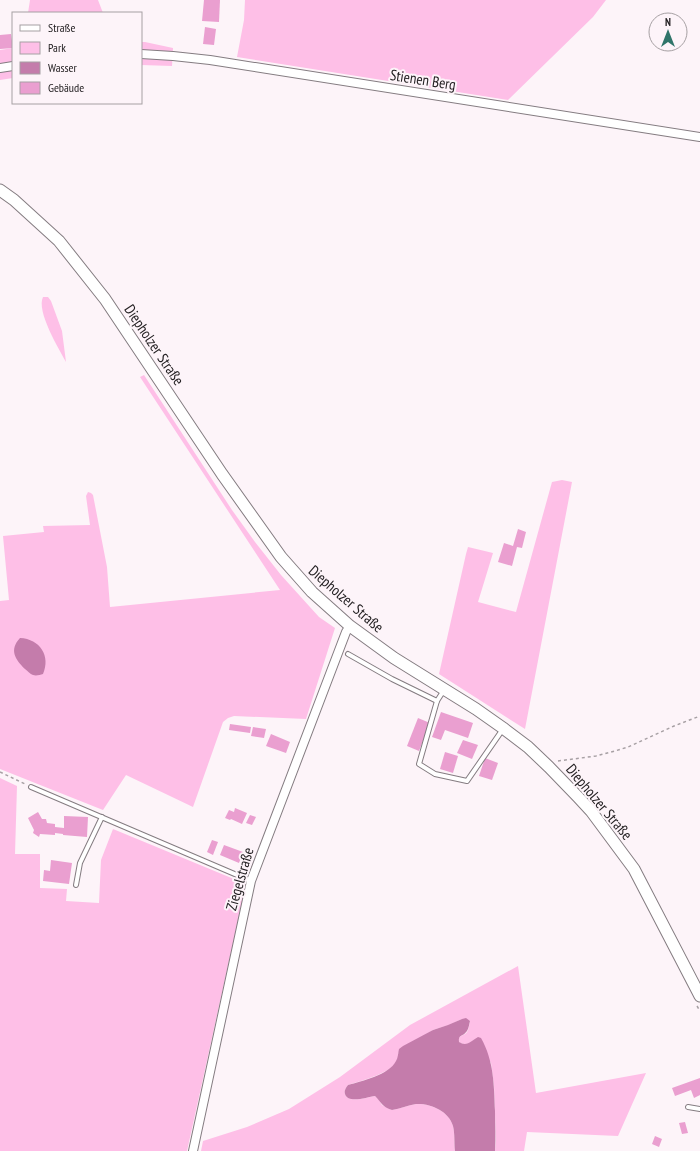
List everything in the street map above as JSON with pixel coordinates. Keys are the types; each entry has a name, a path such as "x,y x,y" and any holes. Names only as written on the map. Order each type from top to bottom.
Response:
{"main road":[{"name":"Diepholzer Straße","path":"0,190 14,200 59,241 92,282 105,299 222,474 281,558 312,592 350,626 394,658 476,709 503,728 549,767 591,811 634,869 698,1000"}],"street":[{"name":"Stienen Berg","path":"142,54 210,60 700,138"},
{"path":"0,68 12,66"},
{"name":"Ziegelstraße","path":"193,1151 251,881 346,632 350,626"}],"lane":[{"path":"348,654 392,679 437,701"},
{"path":"444,690 437,701 419,764 435,774 467,780 503,728"},
{"path":"31,787 251,881"},
{"path":"76,884 80,863 102,817"},
{"path":"688,1107 700,1109"}],"path":[{"path":"549,767 559,760 596,756 628,747 700,716"},
{"path":"0,772 31,787"},
{"path":"698,1000 700,1011"}],"green space":[{"path":"30,0 98,0 103,12 28,12"},
{"path":"245,0 606,0 593,17 508,100 237,57 244,20"},
{"path":"142,42 173,48 172,66 142,65"},
{"path":"12,48 12,78 0,80 0,50"},
{"path":"43,297 48,297 51,301 62,331 66,362 45,320 42,303"},
{"path":"144,375 232,510 255,542 281,575 319,617 335,628 306,719 234,716 228,718 223,722 193,807 126,775 103,810 0,769 0,601 9,600 3,536 44,532 43,526 90,525 86,496 88,492 93,495 107,567 110,607 280,590 140,377"},
{"path":"562,480 572,482 525,729 439,674 468,547 493,553 478,602 516,612 552,482"},
{"path":"0,778 17,786 15,854 40,854 40,888 67,889 66,901 99,903 101,860 113,829 246,884 187,1151 0,1151"},
{"path":"518,966 536,1093 646,1073 618,1136 527,1132 524,1151 495,1151 494,1086 491,1063 475,1039 467,1044 459,1042 460,1037 468,1031 470,1021 462,1019 433,1030 398,1053 398,1060 395,1065 383,1073 348,1085 345,1089 345,1094 350,1099 375,1096 382,1105 392,1110 416,1104 427,1105 438,1109 448,1116 451,1121 454,1132 455,1151 201,1151 203,1141 247,1127 289,1109 340,1077 410,1025"}],"water":[{"path":"20,638 33,642 42,650 46,661 43,674 32,675 18,662 14,650"},
{"path":"466,1018 470,1021 469,1027 468,1030 459,1038 459,1042 467,1044 478,1037 481,1038 489,1055 491,1064 494,1092 495,1151 455,1151 454,1129 451,1121 443,1112 433,1107 416,1104 392,1110 384,1106 375,1096 350,1099 345,1094 345,1089 348,1085 375,1077 393,1066 398,1057 399,1049 403,1046 433,1030"}],"building":[{"path":"204,0 220,0 219,22 202,21"},
{"path":"205,27 216,29 214,45 203,44"},
{"path":"11,34 12,48 0,49 0,35"},
{"path":"518,529 526,532 522,548 517,547 512,566 498,562 504,543 513,546"},
{"path":"441,712 473,723 468,738 445,730 441,740 432,737"},
{"path":"418,718 430,723 419,751 407,746"},
{"path":"230,724 251,727 250,733 229,730"},
{"path":"253,727 266,729 264,738 251,736"},
{"path":"271,734 290,742 286,753 266,746"},
{"path":"463,740 478,745 472,759 457,753"},
{"path":"445,752 458,756 453,773 440,769"},
{"path":"485,758 498,763 492,780 479,776"},
{"path":"235,808 247,813 242,824 225,818 229,810 234,812"},
{"path":"38,812 42,819 46,819 47,823 55,824 55,827 64,828 64,816 88,817 87,837 55,833 55,835 40,834 39,837 33,833 34,830 28,818"},
{"path":"250,815 256,817 252,825 246,823"},
{"path":"212,840 218,842 213,855 207,852"},
{"path":"224,845 243,852 239,863 220,855"},
{"path":"51,860 72,863 69,884 43,881 44,870 50,871"},
{"path":"700,1078 700,1095 694,1098 691,1090 675,1096 672,1088"},
{"path":"685,1122 688,1133 682,1134 679,1123"},
{"path":"655,1136 662,1139 659,1147 652,1144"}]}
